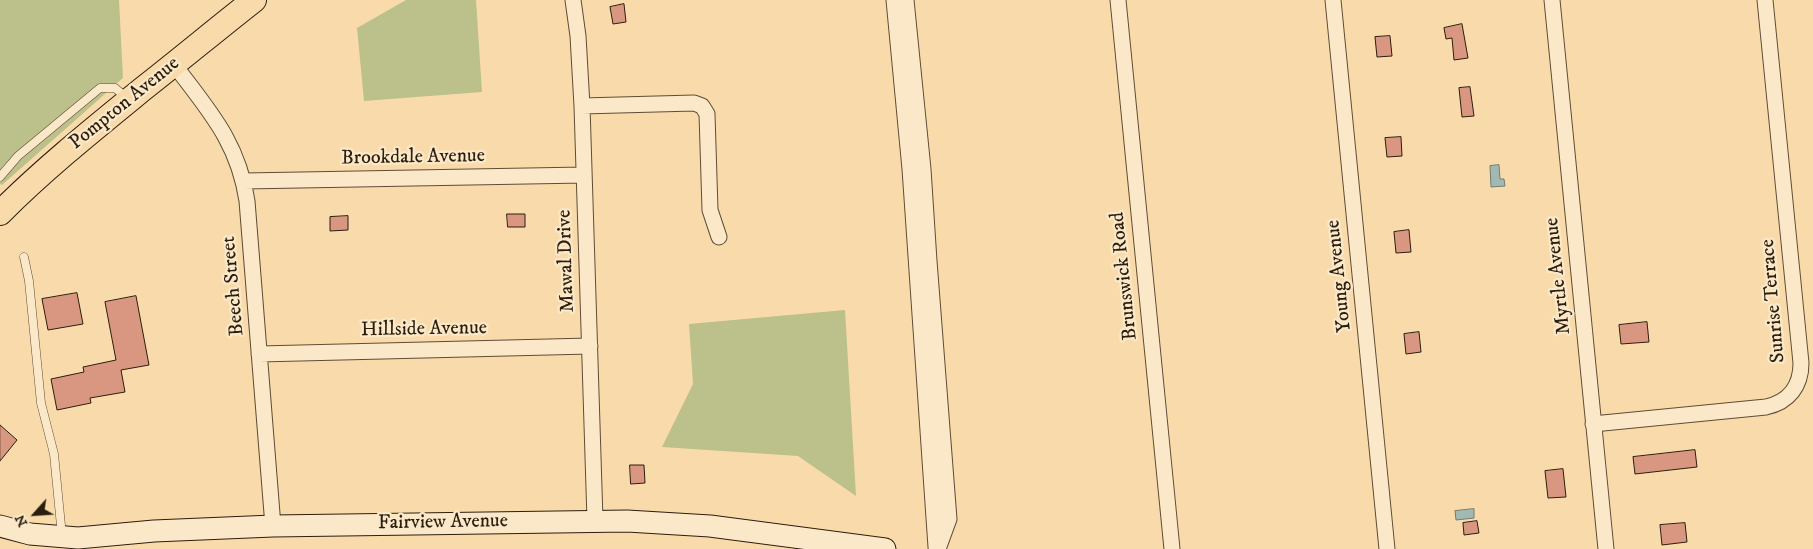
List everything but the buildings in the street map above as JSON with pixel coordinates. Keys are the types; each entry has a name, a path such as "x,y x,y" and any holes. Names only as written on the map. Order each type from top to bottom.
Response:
{"main road":[{"name":"Pompton Avenue","path":"0,212 64,154 254,0"},
{"name":"Fairview Avenue","path":"0,526 30,534 78,538 154,531 273,526 595,520 667,522 710,526 885,549"}],"street":[{"name":"Mawal Drive","path":"573,0 578,36 582,106 595,520"},
{"path":"894,0 904,38"},
{"path":"906,0 904,38 931,373 937,549"},
{"name":"Brunswick Road","path":"1118,0 1172,549"},
{"name":"Young Avenue","path":"1333,0 1387,549"},
{"name":"Myrtle Avenue","path":"1552,0 1606,549"},
{"name":"Sunrise Terrace","path":"1593,424 1766,407 1786,399 1799,380 1801,372 1800,354 1765,0"},
{"name":"Beech Street","path":"174,63 225,134 239,165 244,182 273,526"},
{"path":"582,106 694,103 702,106 707,114 710,210 719,237"},
{"name":"Brookdale Avenue","path":"244,182 584,175"},
{"name":"Hillside Avenue","path":"259,354 590,346"}],"lane":[{"path":"0,177 18,156 100,88 116,88 129,100"},
{"path":"24,257 29,281 41,403 54,454 62,538"}],"green space":[{"path":"0,0 119,0 123,78 2,185 0,184"},
{"path":"406,0 476,0 482,92 364,101 357,28"},
{"path":"845,310 856,496 798,456 662,447 693,384 689,324"}],"water":[{"path":"1499,165 1500,179 1504,179 1505,186 1491,187 1490,166"},
{"path":"1474,509 1474,518 1456,520 1455,511"}]}
